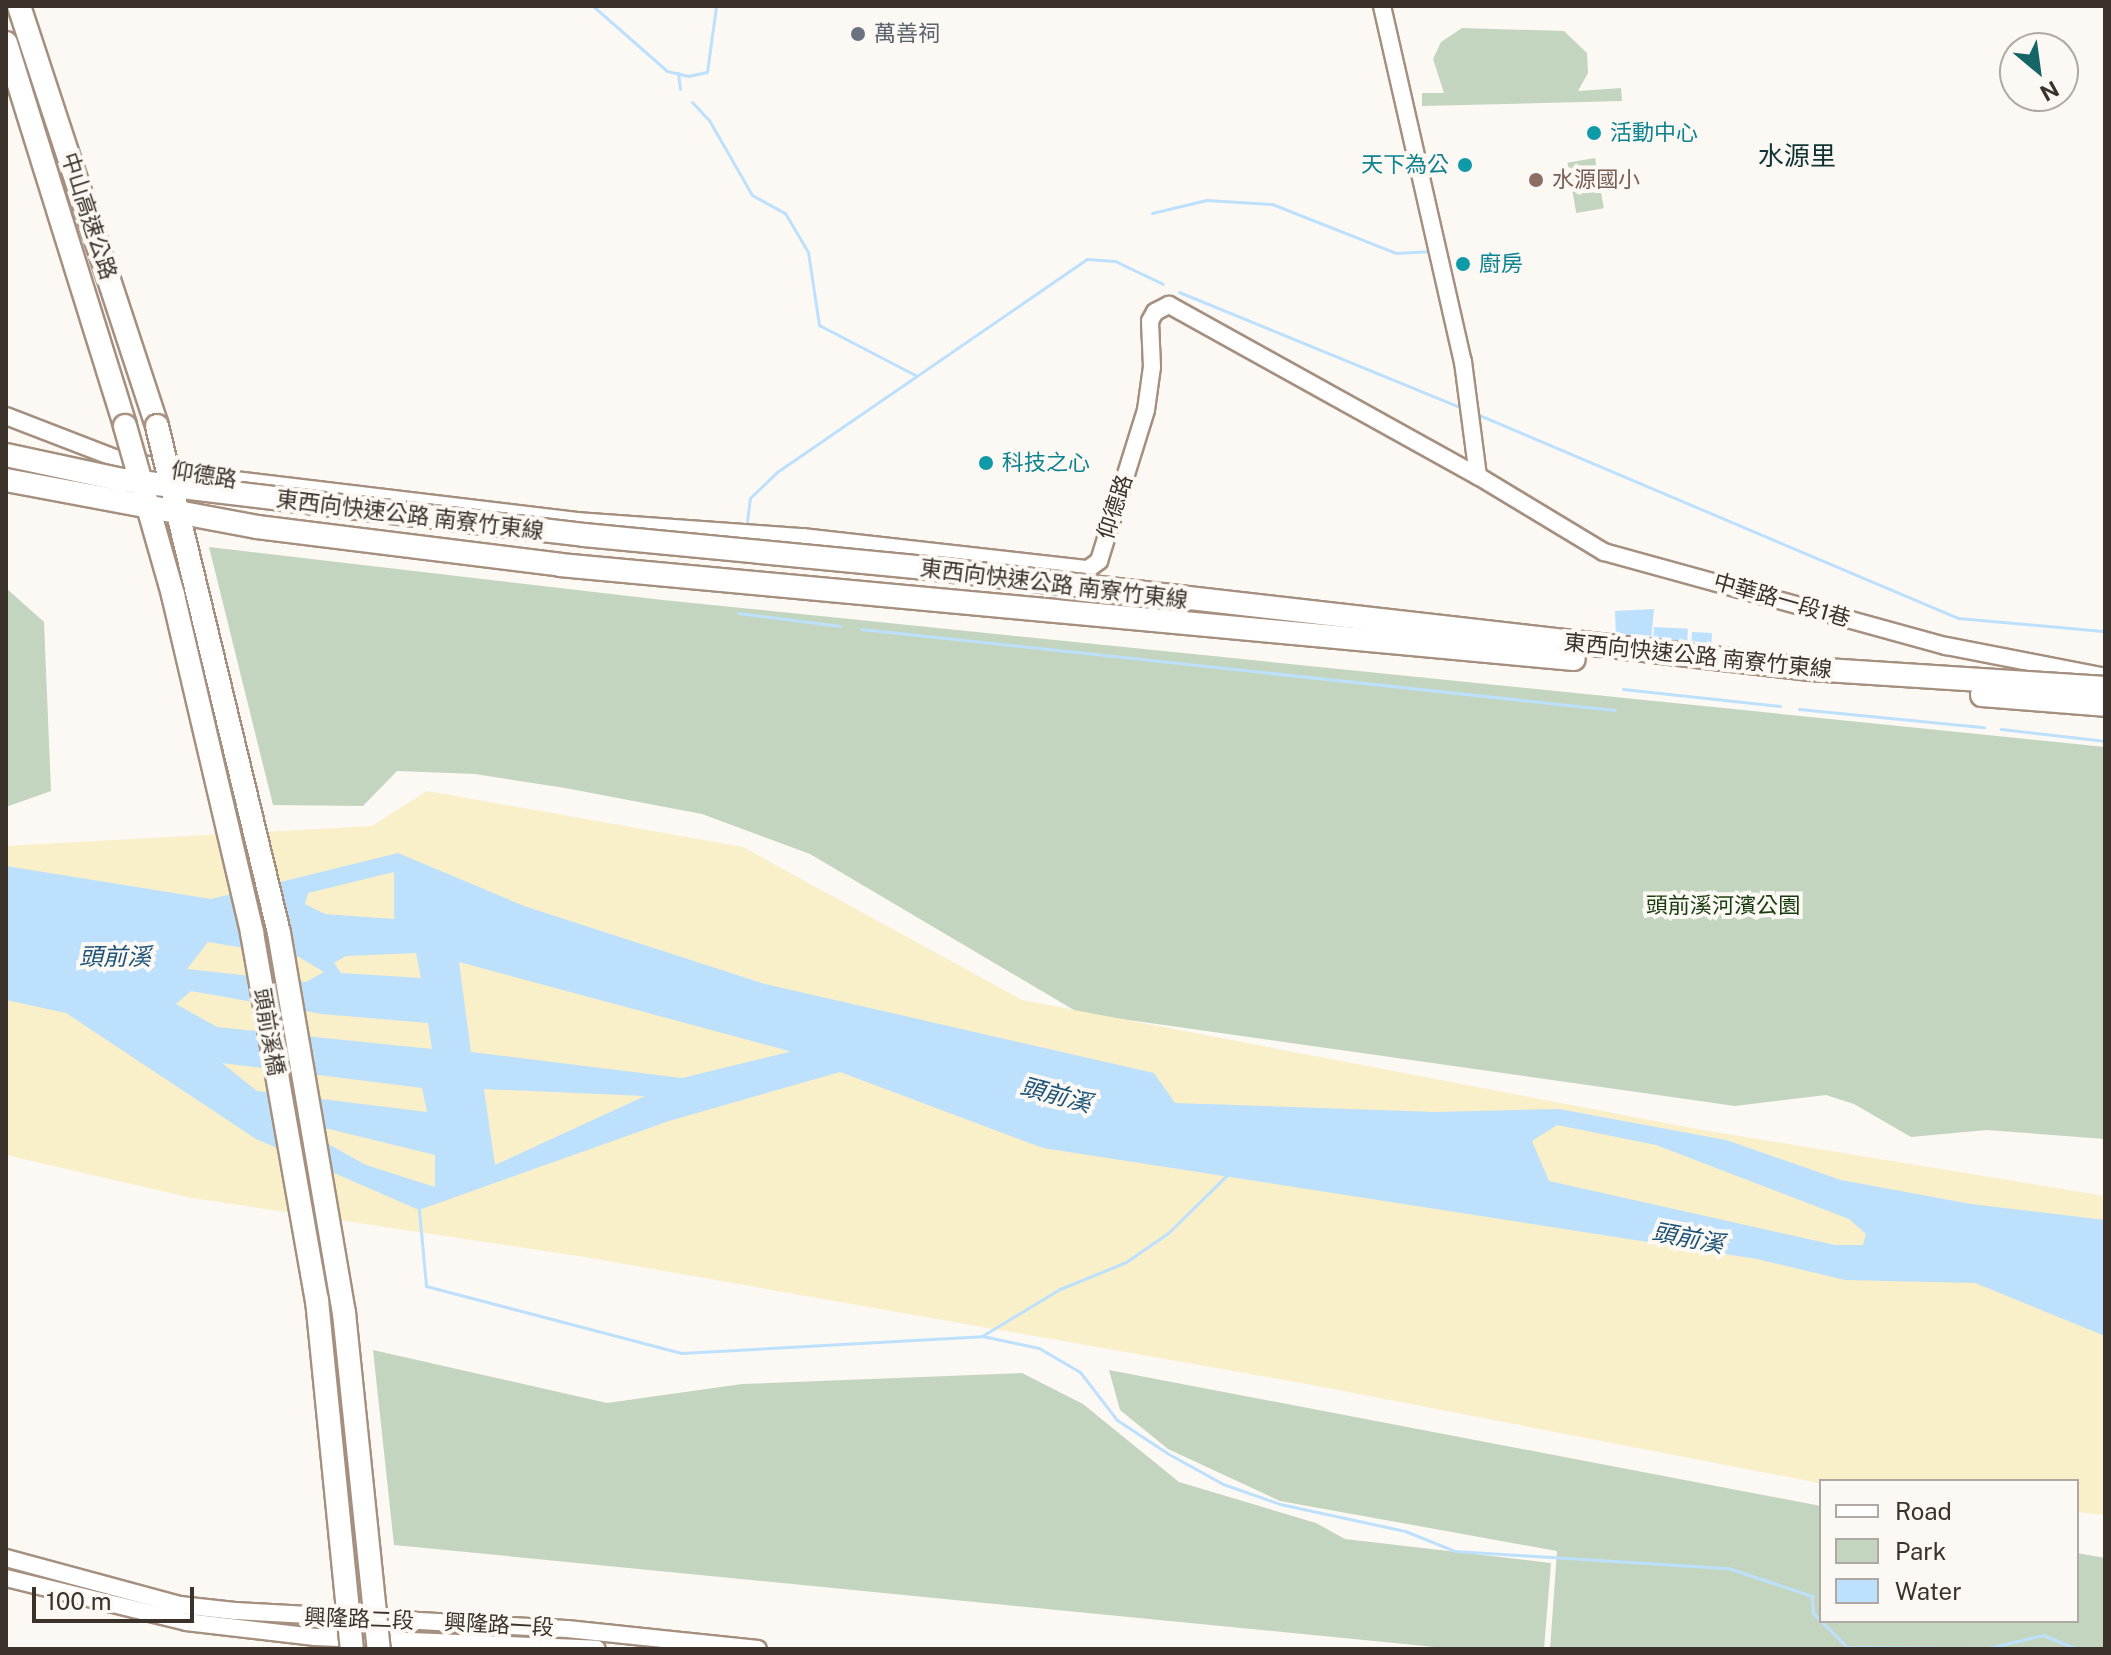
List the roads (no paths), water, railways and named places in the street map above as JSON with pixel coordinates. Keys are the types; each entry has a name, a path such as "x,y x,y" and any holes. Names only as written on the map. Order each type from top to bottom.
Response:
{"highway":[{"name":"中山高速公路","path":"19,6 157,426"},
{"name":"中山高速公路","path":"6,43 125,426"},
{"name":"頭前溪橋","path":"125,426 173,595 252,933 317,1300 352,1649"},
{"name":"頭前溪橋","path":"157,426 282,948 344,1313 379,1649"},
{"name":"東西向快速公路 南寮竹東線","path":"6,455 123,480 584,535 936,569 1810,669 2105,688"},
{"name":"東西向快速公路 南寮竹東線","path":"6,480 257,527 560,565 2105,705"}],"street":[{"path":"1382,6 1463,362 1478,476"},
{"name":"仰德路","path":"6,416 115,458 201,476 577,521 802,537 1088,569 1099,561 1146,410 1150,321 1155,312 1169,305 1478,476"},
{"name":"中華路一段1巷","path":"1478,476 1604,552 1946,646 2105,677"},
{"name":"興隆路二段","path":"6,1558 180,1605 296,1616 432,1637"},
{"name":"興隆路二段","path":"6,1578 140,1614 296,1642 432,1637"},
{"path":"296,1616 296,1642"},
{"name":"興隆路一段","path":"432,1637 567,1629 752,1649"},
{"name":"興隆路一段","path":"432,1637 597,1649"}],"water":[{"path":"1654,609 1651,641 1616,637 1615,611"},
{"path":"1654,627 1688,629 1687,647 1653,645"},
{"path":"1692,632 1712,633 1711,648 1691,647"},
{"name":"頭前溪","path":"398,853 524,906 765,984 1154,1073 1175,1103 1436,1112 1559,1109 1726,1140 1841,1180 1971,1204 2105,1220 2105,1336 1975,1283 1845,1280 1757,1259 1043,1148 840,1072 669,1121 419,1210 256,1139 66,1013 6,1000 6,866 211,899","holes":["394,872 394,919 325,914 305,904 308,893","208,942 299,957 324,972 306,982 187,969","416,953 421,978 341,973 334,963 346,956","459,962 789,1051 682,1078 471,1052","191,991 322,1014 428,1023 432,1049 217,1027 176,1004","222,1063 422,1088 427,1112 257,1091","484,1089 645,1096 495,1165","280,1117 435,1155 435,1187 366,1165","1557,1125 1656,1145 1849,1219 1866,1234 1863,1245 1835,1245 1549,1181 1532,1141"]}],"waterway":[{"path":"593,6 667,71 688,76 707,72 716,6"},
{"path":"678,73 680,89"},
{"path":"692,102 709,120 752,195 785,213 808,252 819,325 917,376"},
{"path":"1152,213 1206,200 1272,204 1396,253 1432,251"},
{"path":"747,522 750,498 777,472 1087,259 1115,261 1163,284"},
{"path":"1179,292 1459,407"},
{"path":"1479,415 1958,618 2105,631"},
{"path":"738,613 840,626"},
{"path":"861,629 1615,710"},
{"path":"1623,689 1780,706"},
{"path":"1799,709 1984,727"},
{"path":"2001,729 2105,741"},
{"path":"982,1336 1060,1289 1126,1262 1168,1233 1227,1175"},
{"path":"419,1210 426,1286 681,1353 982,1336 1039,1348 1080,1372 1117,1420 1167,1453 1223,1484 1280,1504 1405,1531 1455,1551 1728,1568 1812,1596 1813,1613 1819,1619"},
{"path":"1823,1623 1847,1647 1989,1648 2043,1635 2077,1649"}],"place":[{"name":"萬善祠","path":"858,34"},
{"name":"活動中心","path":"1594,133"},
{"name":"天下為公","path":"1465,165"},
{"name":"水源國小","path":"1536,180"},
{"name":"廚房","path":"1463,264"},
{"name":"科技之心","path":"986,463"}],"district":[{"name":"水源里","path":"1797,156"}],"park label":[{"name":"頭前溪河濱公園","path":"1723,906"}]}
